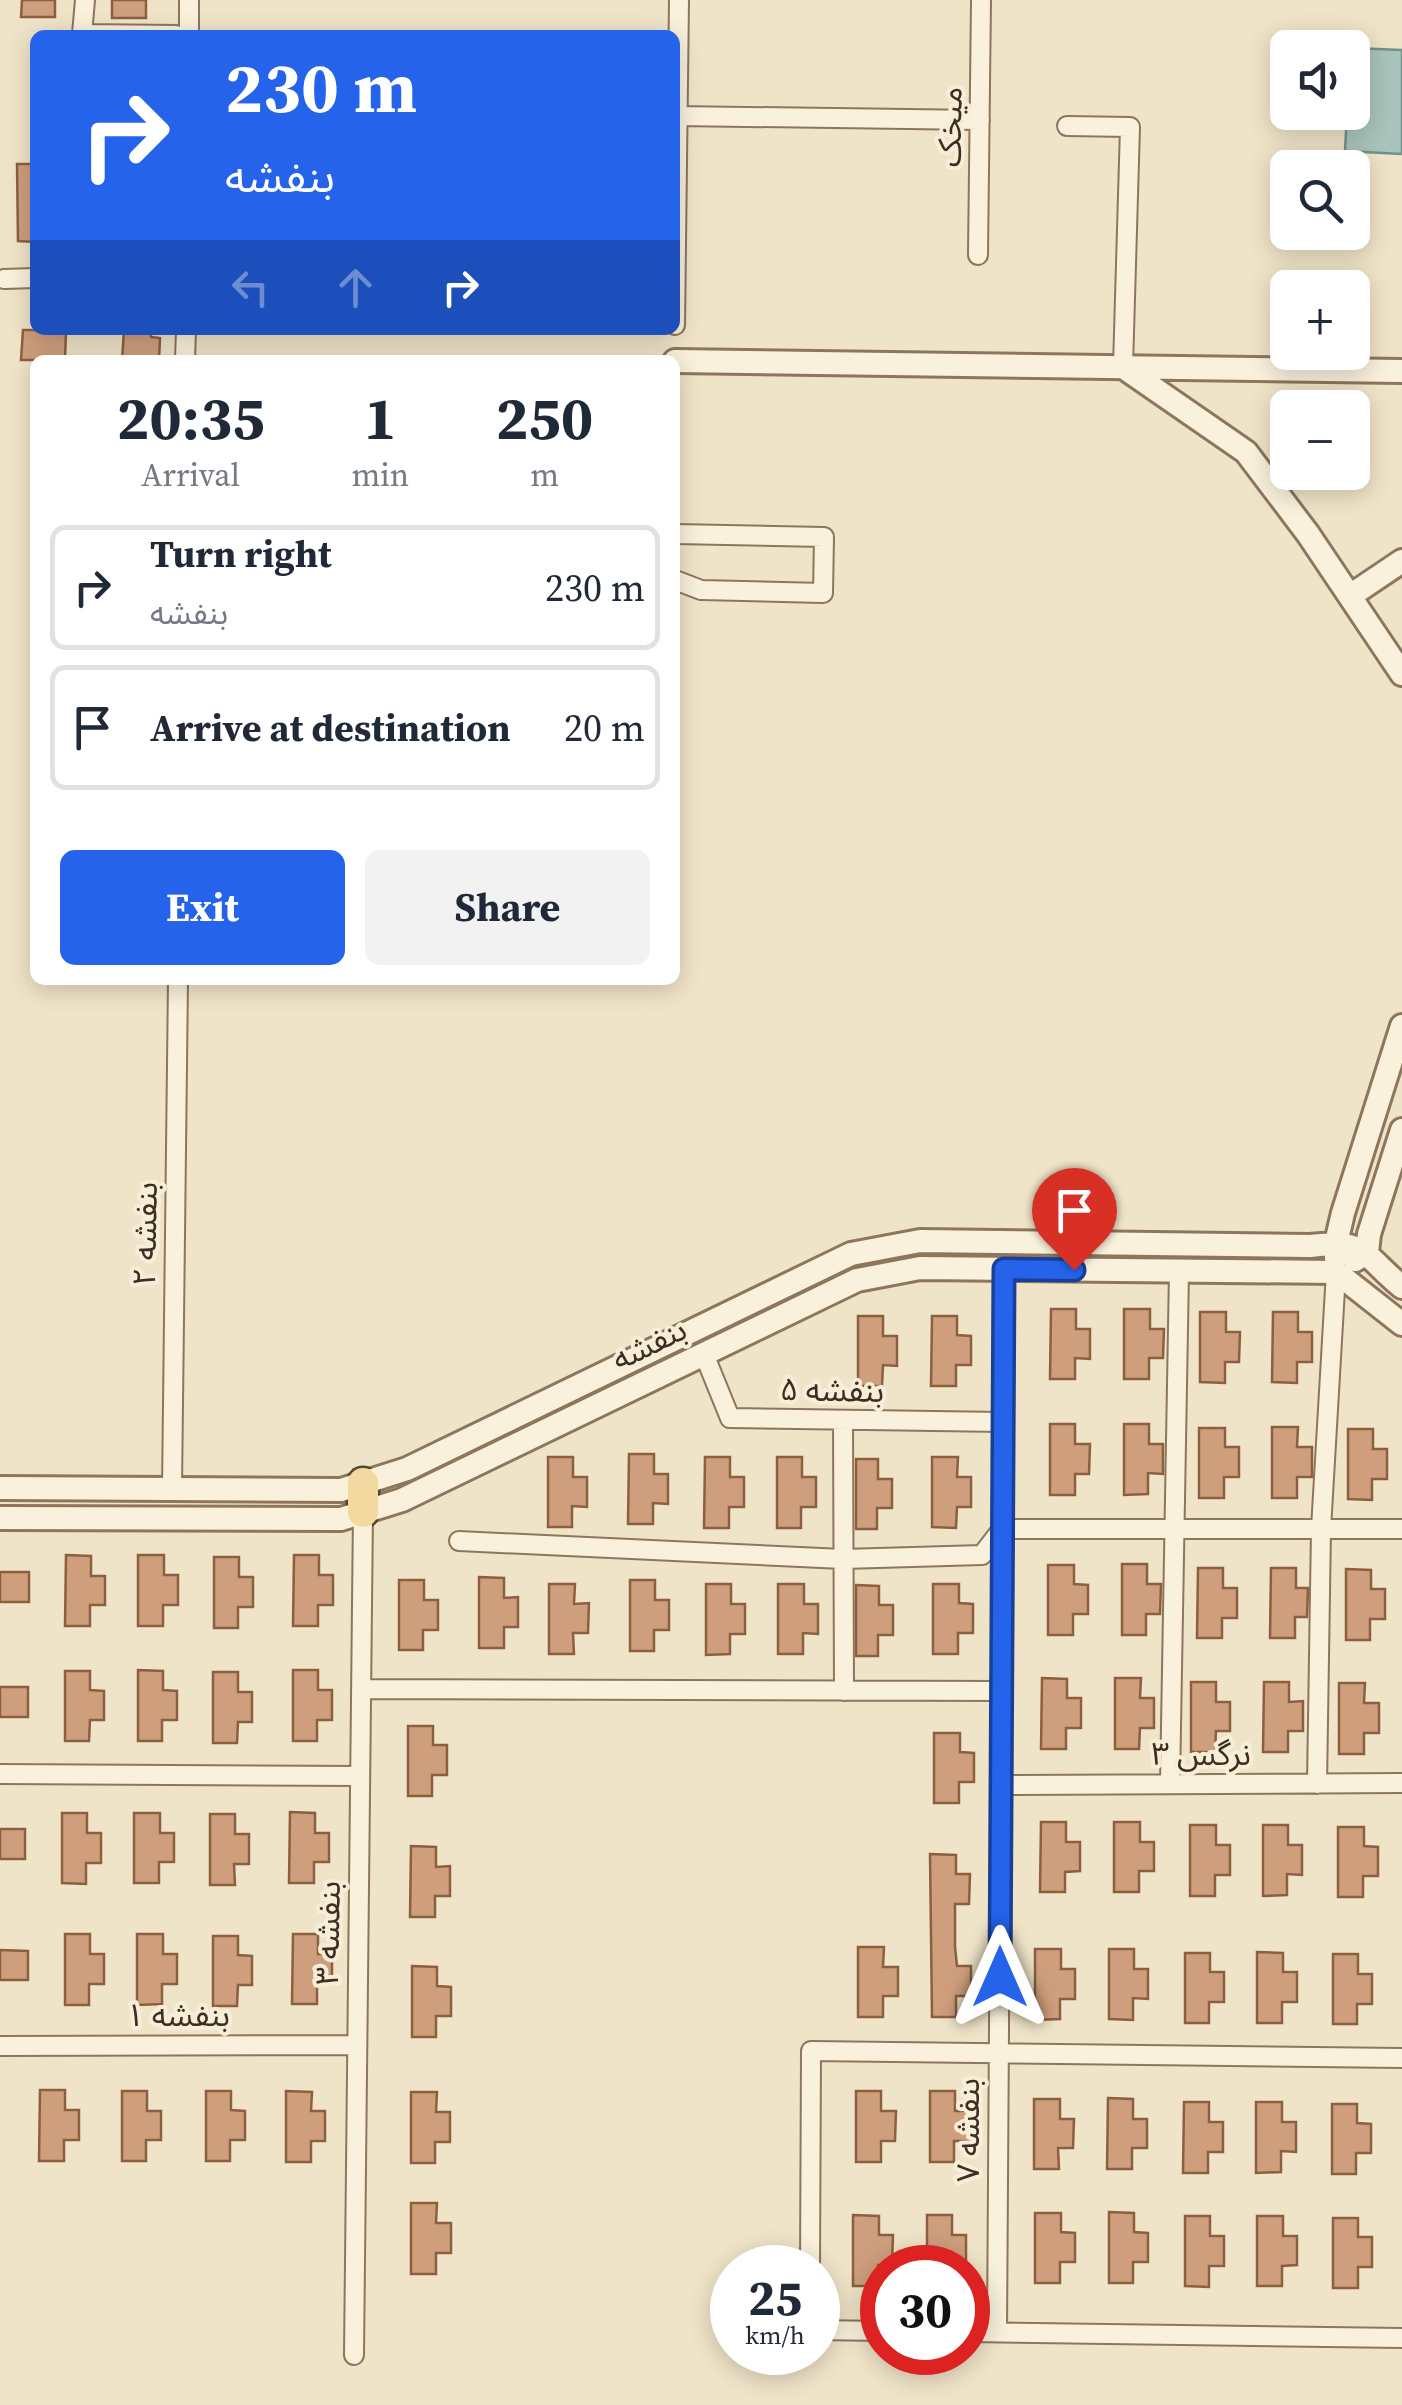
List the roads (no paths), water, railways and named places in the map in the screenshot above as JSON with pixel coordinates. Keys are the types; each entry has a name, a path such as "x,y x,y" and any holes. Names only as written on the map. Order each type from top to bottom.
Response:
{"street":[{"path":"82,30 84,0"},
{"path":"189,30 190,0"},
{"path":"677,30 679,0"},
{"name":"میخک","path":"978,255 982,0"},
{"path":"680,116 980,120"},
{"path":"1067,126 1130,127 1123,367"},
{"path":"4,278 30,278"},
{"path":"680,360 1402,370"},
{"path":"1123,367 1246,452 1308,534 1402,674"},
{"path":"680,534 824,538 823,593 701,590 680,582"},
{"path":"1350,596 1402,561"},
{"name":"بنفشه ۲","path":"172,1489 178,985"},
{"path":"1317,1784 1321,1529 1336,1243 1402,1026"},
{"path":"1367,1252 1369,1234 1402,1130"},
{"name":"بنفشه","path":"0,1518 341,1519 363,1498 407,1470 852,1254 920,1241 1310,1246 1336,1243 1367,1252"},
{"path":"1336,1272 1367,1252"},
{"path":"1367,1252 1402,1286"},
{"name":"بنفشه","path":"0,1488 341,1490 363,1498 402,1500 857,1280 920,1268 1336,1272"},
{"name":"بنفشه ۷","path":"997,2332 1004,1269"},
{"path":"1170,1784 1178,1270"},
{"path":"1336,1272 1402,1324"},
{"name":"بنفشه ۵","path":"704,1354 730,1418 1003,1422"},
{"path":"843,1420 844,1691"},
{"name":"بنفشه ۳","path":"354,2355 363,1498"},
{"path":"459,1541 844,1559 982,1555 1002,1529 1402,1529"},
{"path":"361,1689 1001,1691"},
{"path":"0,1774 360,1776"},
{"name":"نرگس ۳","path":"1000,1785 1402,1783"},
{"name":"بنفشه ۱","path":"0,2046 357,2045"},
{"path":"810,2245 812,2051 1402,2058"},
{"path":"990,2332 1402,2338"}],"water":[{"path":"1370,49 1402,50 1402,154 1345,150 1346,130 1370,130"}]}
